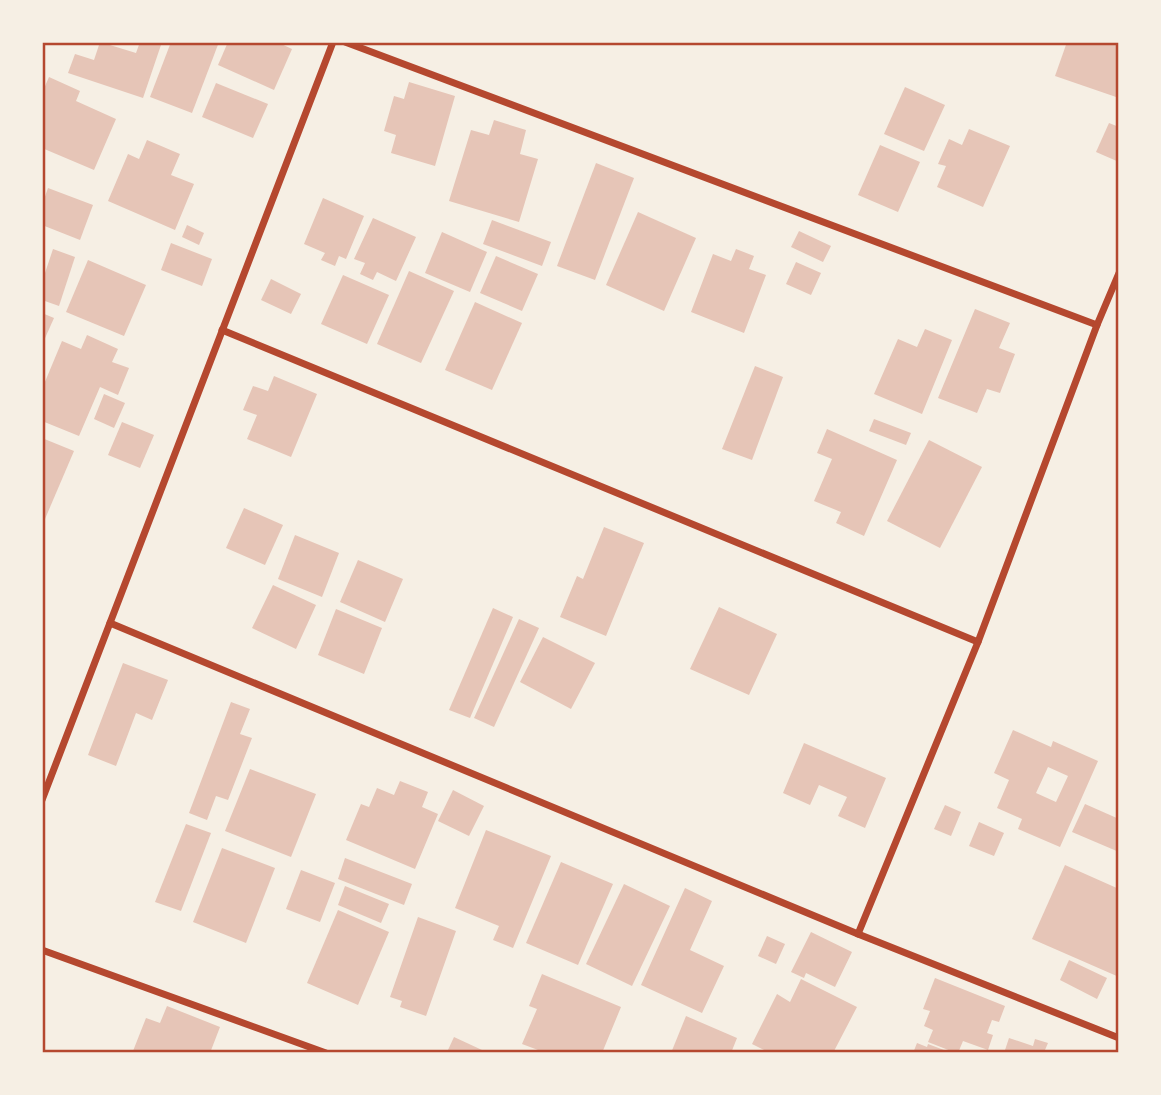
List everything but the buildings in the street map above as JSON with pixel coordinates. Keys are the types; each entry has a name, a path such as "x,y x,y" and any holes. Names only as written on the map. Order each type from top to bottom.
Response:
{"street":[{"path":"42,800 332,42"},
{"path":"345,42 1097,325"},
{"path":"859,934 978,642 1119,273"},
{"path":"222,330 978,642"},
{"path":"110,623 859,934 1119,1038"},
{"path":"42,950 326,1053"}]}
